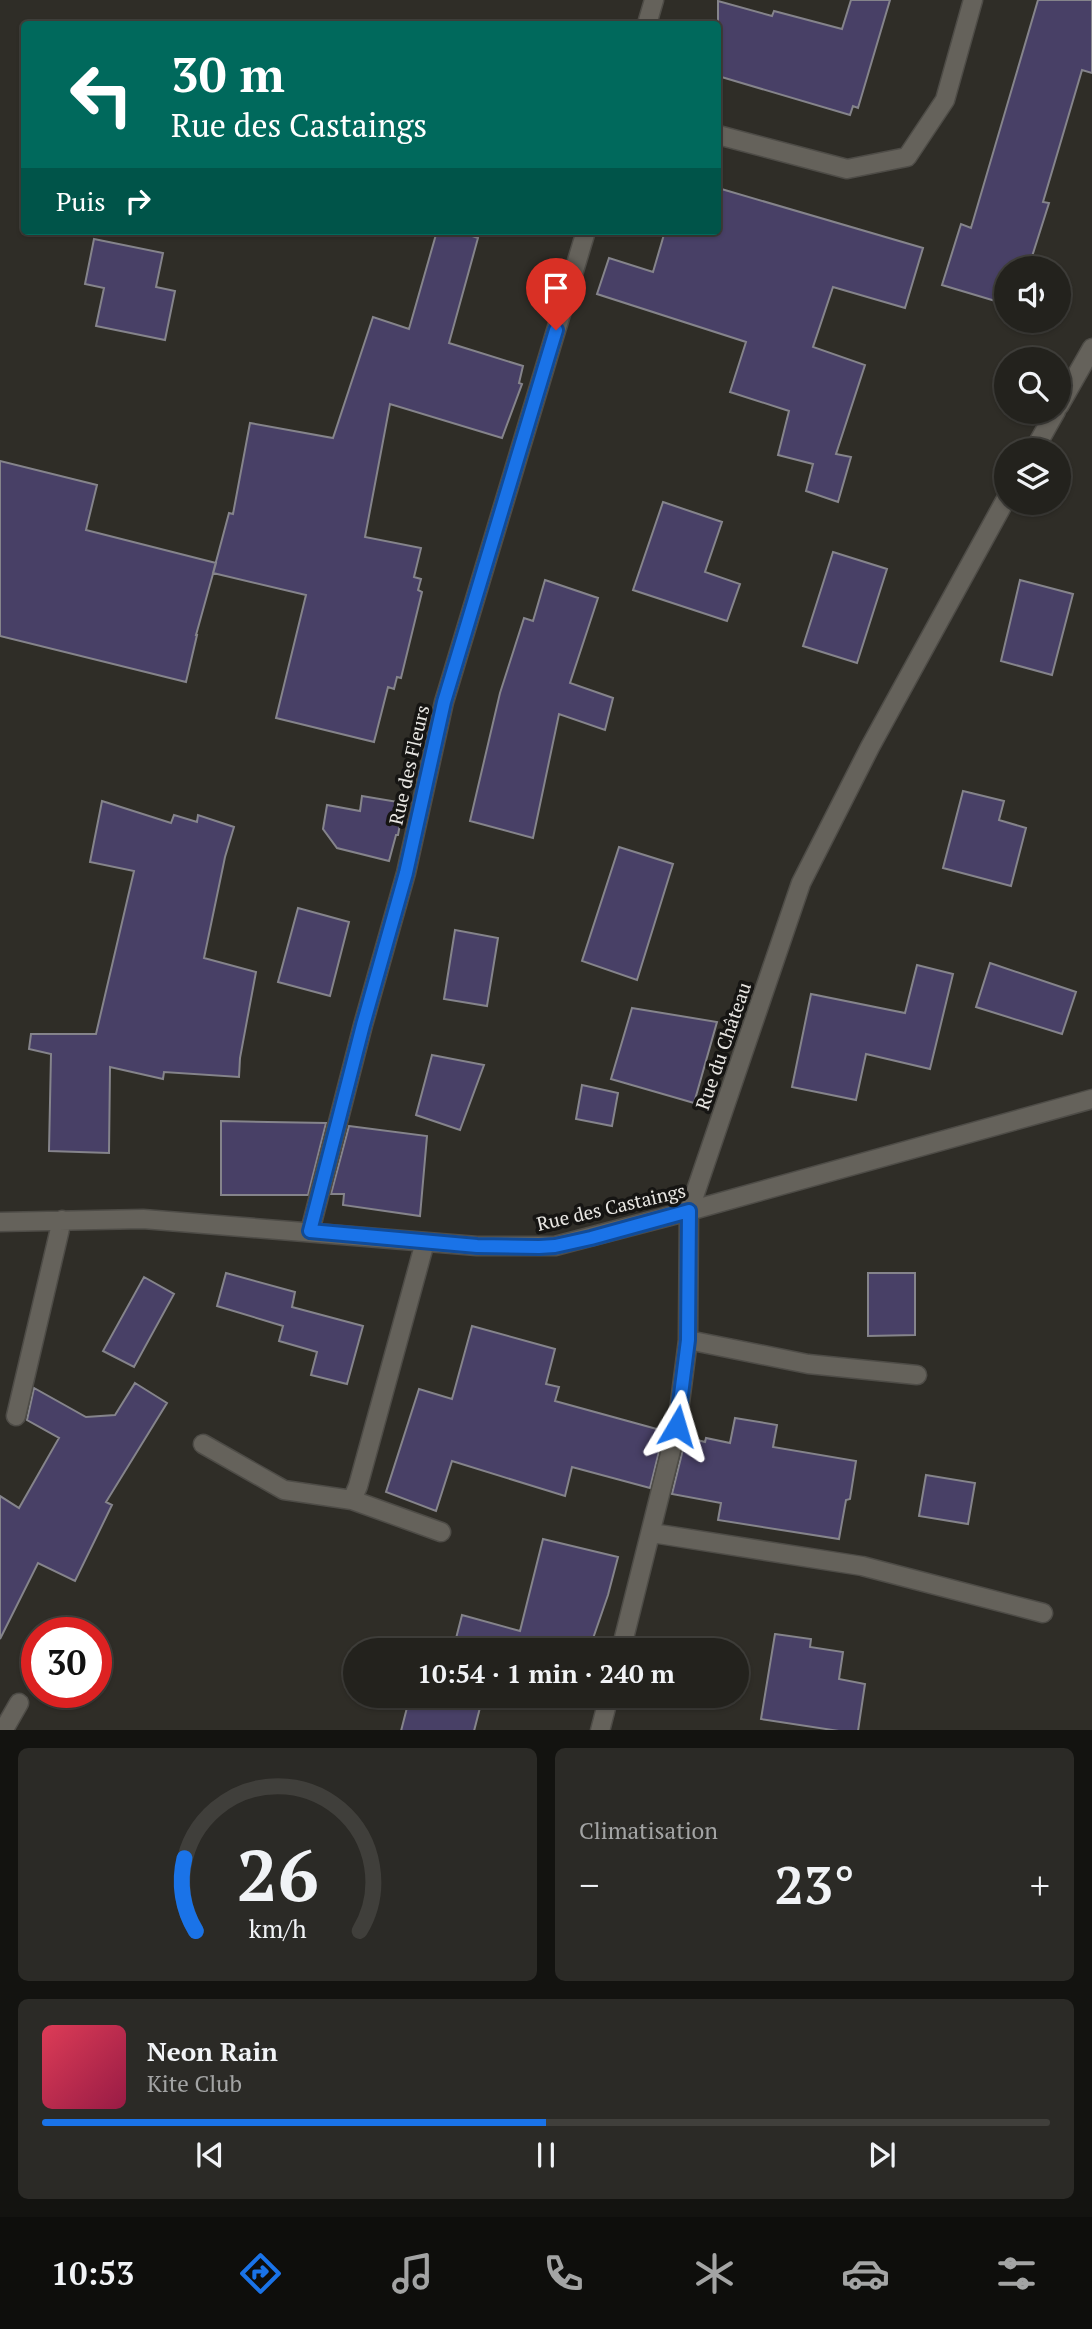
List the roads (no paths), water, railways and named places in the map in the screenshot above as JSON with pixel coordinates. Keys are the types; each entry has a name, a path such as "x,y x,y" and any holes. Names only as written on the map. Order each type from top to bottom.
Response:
{"street":[{"path":"648,21 654,0"},
{"path":"721,136 847,169 907,157 945,100 973,0"},
{"name":"Rue des Fleurs","path":"310,1231 363,1025 406,873 444,702 585,235"},
{"path":"1071,385 1092,348"},
{"name":"Rue du Château","path":"624,1638 677,1426 688,1340 689,1211 801,883 870,747 997,515"},
{"name":"Rue des Castaings","path":"0,1222 143,1219 488,1247 555,1246 1092,1099"},
{"path":"16,1416 62,1220"},
{"path":"352,1500 425,1242"},
{"path":"688,1340 808,1364 917,1375"},
{"path":"203,1444 284,1490 352,1500 442,1532"},
{"path":"652,1533 862,1566 1044,1613"},
{"path":"4,1730 19,1703"},
{"path":"600,1730 606,1708"}]}
